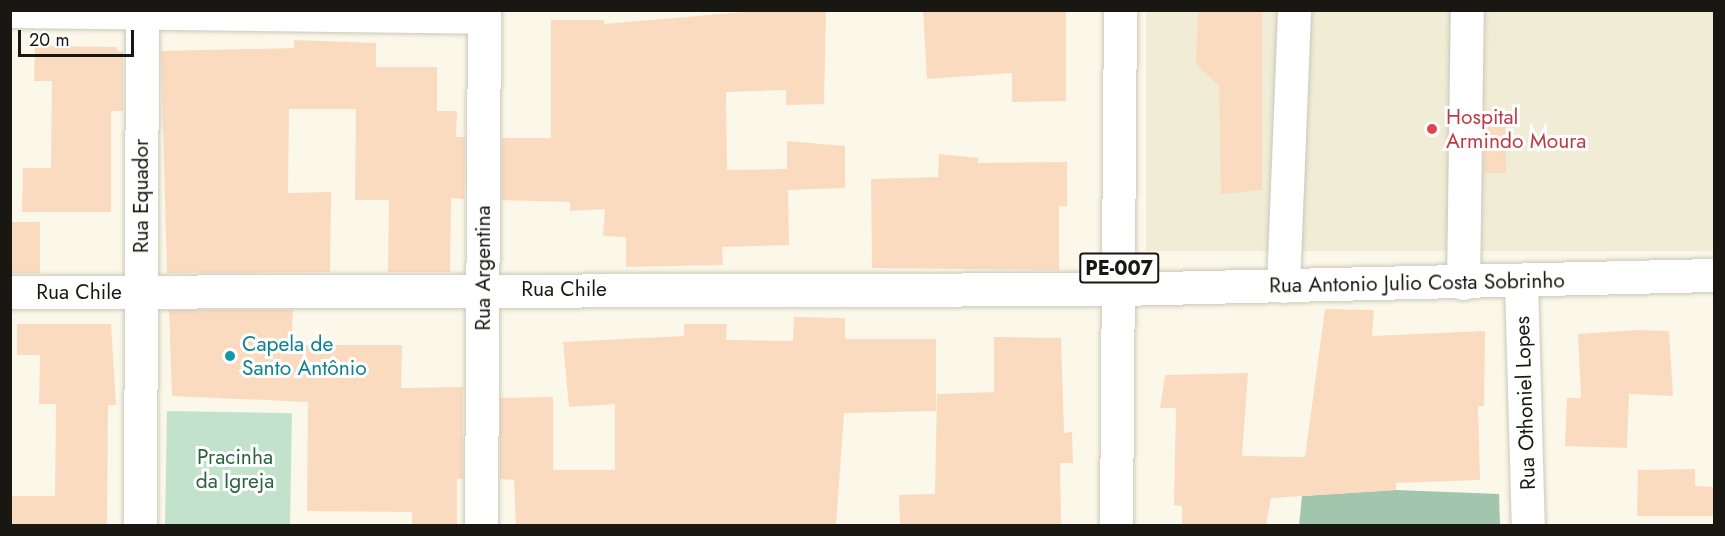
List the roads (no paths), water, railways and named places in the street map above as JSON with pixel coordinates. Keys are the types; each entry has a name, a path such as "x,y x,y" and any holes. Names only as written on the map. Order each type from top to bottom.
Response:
{"street":[{"name":"PE-007","path":"1116,525 1120,10"},
{"path":"1283,286 1294,10"},
{"path":"1463,283 1467,10"},
{"path":"10,11 484,14"},
{"name":"Rua Equador","path":"140,525 142,11"},
{"name":"Rua Argentina","path":"481,525 484,14"},
{"name":"Rua Antonio Julio Costa Sobrinho","path":"1119,289 1463,283 1714,275"},
{"name":"Rua Othoniel Lopes","path":"1521,281 1528,525"},
{"name":"Rua Chile","path":"10,292 357,293 483,288 1119,289"}],"place":[{"name":"Hospital Armindo Moura","path":"1432,129"},
{"name":"Capela de Santo Antônio","path":"230,356"}],"park label":[{"name":"Pracinha da Igreja","path":"235,469"}]}
